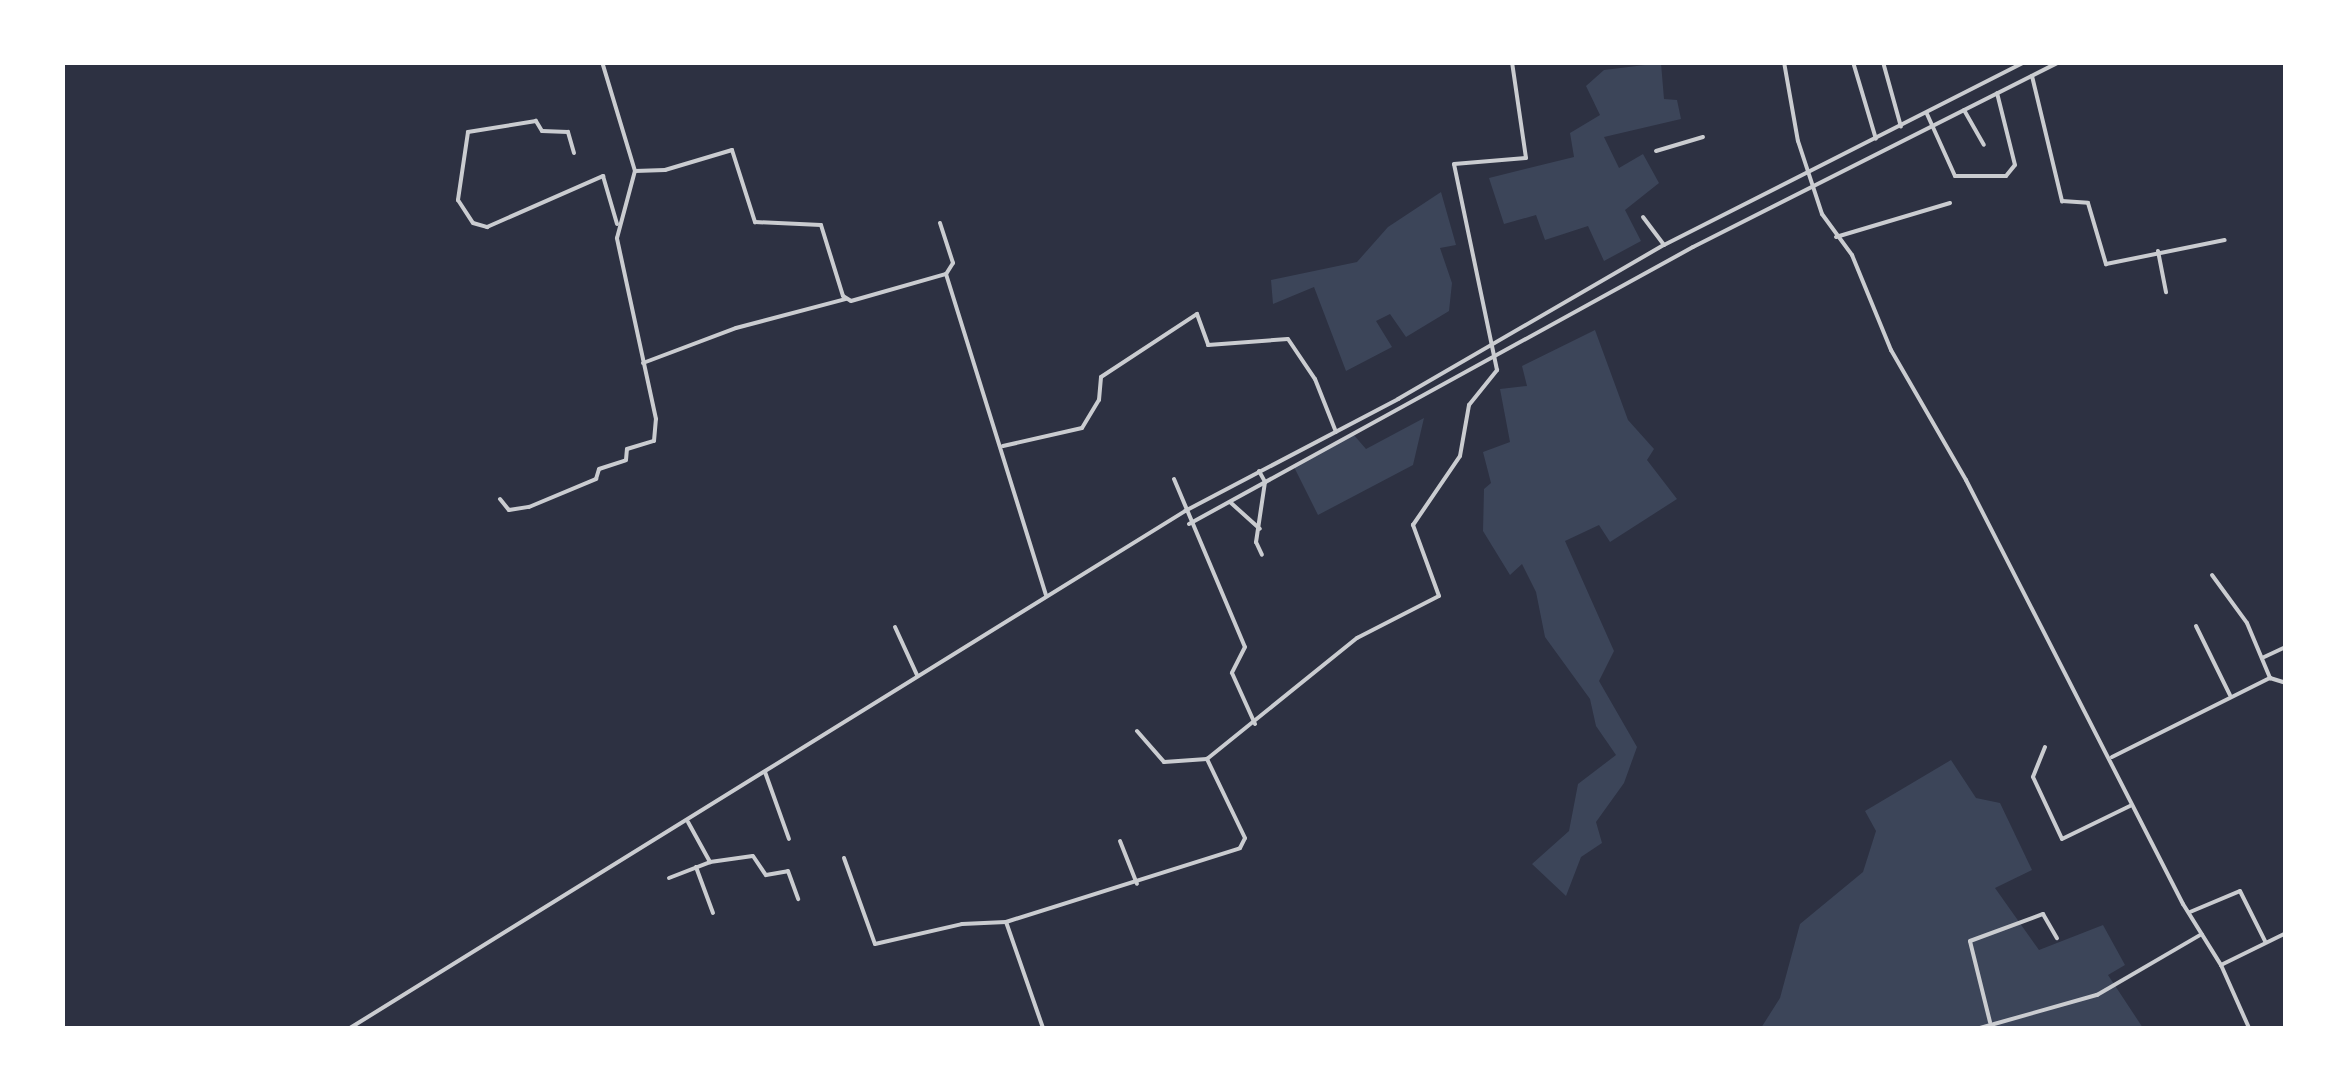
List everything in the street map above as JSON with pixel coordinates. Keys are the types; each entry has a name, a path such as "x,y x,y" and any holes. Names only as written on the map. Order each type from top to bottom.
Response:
{"street":[{"path":"602,62 635,171 617,224"},
{"path":"1137,731 1164,762 1207,759 1255,724 1356,638 1439,596 1413,525 1460,456 1468,407 1491,385 1495,356 1488,344 1478,254 1454,164 1526,158 1512,62"},
{"path":"1784,62 1811,174 1836,238 1852,255 1891,350 2112,757 2130,806 2220,965 2249,1028"},
{"path":"1853,62 1876,139"},
{"path":"1883,62 1900,128"},
{"path":"2008,62 2010,72"},
{"path":"350,1028 1046,594 1187,518 1259,472 1336,433 1664,245 1811,174 2025,62"},
{"path":"1187,518 1228,502 1815,184 2059,62"},
{"path":"2032,76 2062,200 2088,203 2106,264 2224,240"},
{"path":"1927,114 1955,176 1973,181 2013,173 1997,92"},
{"path":"1964,110 1984,145"},
{"path":"500,499 509,510 529,507 596,479 598,470 626,460 627,449 654,441 644,363 617,224 603,176 487,227 474,223 458,200 468,132 536,121 542,131 568,132 574,152"},
{"path":"1656,151 1703,137"},
{"path":"635,171 665,170 732,150 758,225 821,225 846,299"},
{"path":"1836,238 1950,203"},
{"path":"1643,216 1664,245"},
{"path":"644,363 736,328 946,274 954,263 940,223"},
{"path":"2158,251 2166,292"},
{"path":"946,274 1003,446 1046,594"},
{"path":"1003,446 1082,428 1100,400 1101,376 1197,314 1210,345 1288,339 1315,380 1336,433"},
{"path":"1259,472 1265,482 1260,528 1262,555"},
{"path":"1174,479 1187,518 1245,647 1232,673 1255,724"},
{"path":"1228,502 1260,528"},
{"path":"2212,576 2247,623 2270,678"},
{"path":"2196,626 2230,695"},
{"path":"894,627 918,675"},
{"path":"2262,658 2286,647"},
{"path":"2112,757 2230,695 2270,678 2286,683"},
{"path":"2045,747 2033,777 2062,838 2130,806"},
{"path":"844,858 875,944 962,924 1006,922 1137,884 1246,842 1207,759"},
{"path":"766,772 789,839"},
{"path":"686,820 710,862"},
{"path":"1120,842 1137,884"},
{"path":"669,878 710,862 754,856 766,875 788,871 798,898"},
{"path":"696,867 713,913"},
{"path":"2188,912 2240,891 2265,941"},
{"path":"1990,1022 1970,940 2043,914 2057,938"},
{"path":"1006,922 1043,1028"},
{"path":"2220,965 2286,933"},
{"path":"1980,1028 2097,994 2202,934"}],"shaded area":[{"path":"1661,63 1664,99 1677,100 1681,119 1604,137 1619,168 1643,154 1659,183 1625,210 1641,241 1604,261 1588,226 1545,240 1536,215 1504,224 1489,178 1574,157 1570,133 1600,115 1586,86 1604,70"},
{"path":"1441,192 1456,245 1440,248 1452,283 1449,311 1406,337 1390,314 1376,321 1392,347 1346,371 1314,287 1273,304 1271,280 1357,262 1388,227"},
{"path":"1595,330 1628,420 1654,449 1647,460 1677,499 1610,542 1599,525 1565,541 1614,651 1599,681 1637,747 1624,783 1596,822 1602,843 1581,857 1566,896 1532,864 1569,831 1578,784 1616,755 1596,726 1590,699 1545,637 1536,592 1522,564 1510,575 1483,531 1484,489 1491,483 1483,452 1510,442 1500,389 1527,386 1522,366"},
{"path":"1424,418 1413,465 1318,515 1293,465 1353,434 1366,449"},
{"path":"1951,760 1976,798 2000,803 2032,870 1995,888 2039,950 2103,925 2125,965 2108,975 2143,1028 1761,1028 1780,998 1800,924 1863,872 1876,831 1865,811"}]}
